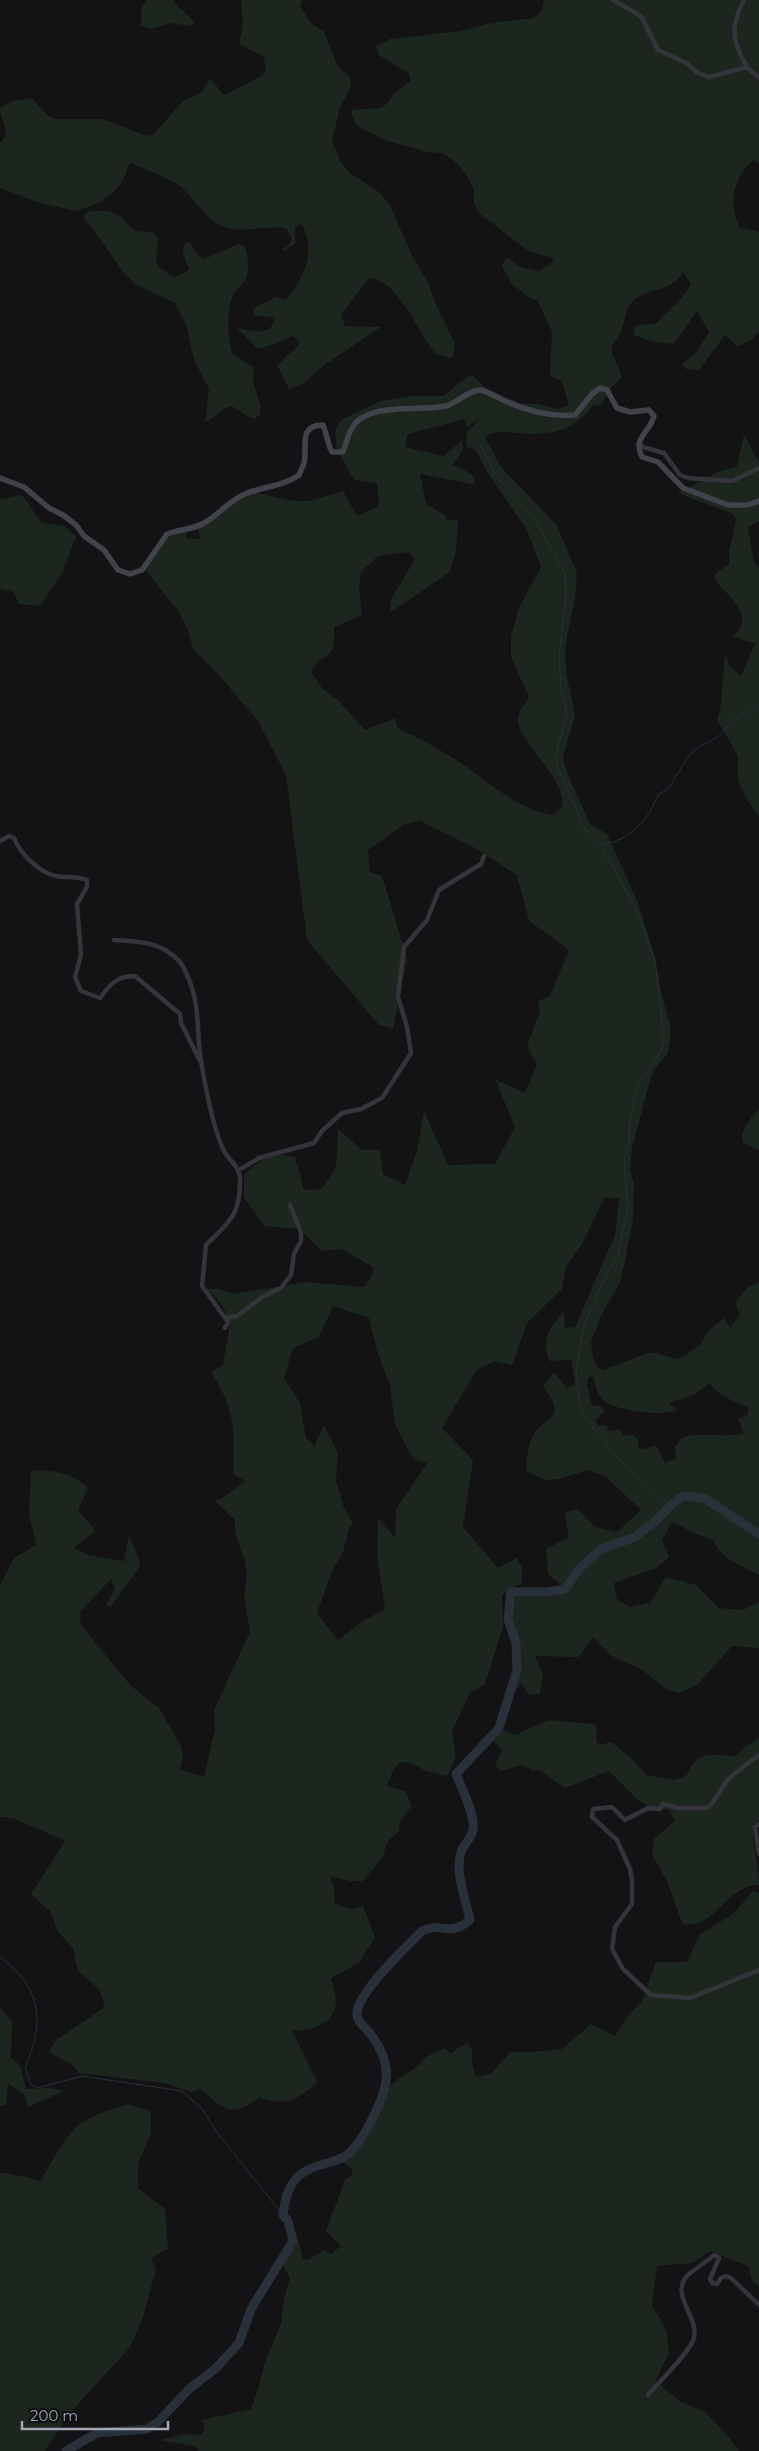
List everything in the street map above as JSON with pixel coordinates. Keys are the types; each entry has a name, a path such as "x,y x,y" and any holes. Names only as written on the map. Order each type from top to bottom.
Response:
{"main road":[{"path":"0,478 24,486 49,508 63,515 76,525 84,536 104,550 118,570 130,574 142,570 167,534 196,527 207,522 227,503 244,494 271,488 299,475 304,462 304,440 308,432 320,424 323,425 327,444 332,452 343,452 351,429 360,419 388,409 431,409 450,404 481,390 519,408 560,416 575,415 592,394 600,388 607,390 617,408 630,412 649,410 654,416 639,442 638,449 642,457 658,462 683,488 728,505 746,506 759,501"}],"street":[{"path":"613,0 641,16 658,50 686,63 698,73 708,77 747,67"},
{"path":"744,0 734,28 737,51 747,67 759,78"},
{"path":"639,442 643,447 664,453 680,475 688,478 732,481 759,468"},
{"path":"0,841 9,836 14,838 21,850 44,872 58,876 76,876 87,880 88,886 78,904 81,955 75,977 81,990 100,998 112,982 124,976 135,976 180,1014 181,1023 200,1060"},
{"path":"239,1170 259,1158 314,1143 322,1131 342,1113 360,1108 385,1095 411,1053 407,1027 398,997 404,947 427,920 439,890 481,864 484,856"},
{"path":"114,940 160,946 181,962 195,992 199,1017 200,1060 220,1143 224,1152 239,1170 240,1188 234,1217 206,1245 202,1286 226,1318 228,1322 225,1328"},
{"path":"226,1318 237,1316 262,1297 281,1288 290,1275 294,1254 301,1241 301,1232 290,1205"},
{"path":"759,1755 728,1779 711,1805 706,1808 678,1808 664,1804 660,1809 648,1808 625,1820 612,1806 593,1809 592,1817 618,1840 630,1869 632,1880 632,1904 615,1927 612,1949 623,1969 651,1995 690,1998 759,1970"},
{"path":"759,1824 755,1827 759,1854"},
{"path":"648,2395 685,2353 694,2338 693,2321 682,2299 683,2282 688,2274 694,2272 714,2256 719,2258 710,2279 712,2284 716,2284 721,2278 726,2276 731,2278 759,2305"}],"shaded area":[{"path":"146,0 173,0 194,23 190,26 170,23 151,29 140,26 142,15 140,11"},
{"path":"241,0 302,0 300,7 312,24 324,32 337,65 350,77 351,87 340,108 332,141 341,163 350,173 379,192 390,205 412,256 428,282 434,300 455,344 453,356 449,358 435,353 399,297 380,281 369,278 341,315 345,326 381,327 323,366 304,383 289,389 277,365 299,345 298,339 292,336 258,349 237,328 258,332 270,329 274,320 272,317 255,316 253,308 276,297 286,300 293,291 303,273 308,254 306,235 302,224 295,228 295,243 284,251 283,249 292,240 287,229 240,230 225,227 211,219 180,186 131,163 127,166 126,173 120,184 111,194 104,198 103,201 77,211 43,204 0,188 0,143 4,139 6,130 0,108 12,101 32,98 48,116 55,119 103,119 146,136 154,134 183,101 202,92 210,78 224,95 262,76 266,70 264,57 239,44 243,24"},
{"path":"544,0 759,0 759,164 754,160 741,174 734,190 734,208 739,227 759,232 759,332 751,340 738,346 725,335 699,370 686,369 682,364 696,353 709,332 697,311 674,344 652,342 634,335 634,326 657,323 684,295 691,284 683,272 679,278 669,285 646,293 631,303 620,335 612,349 622,378 613,385 601,405 593,406 576,422 558,431 538,434 500,432 492,433 485,437 501,467 556,524 577,573 575,599 565,647 566,672 575,715 563,757 567,773 590,824 607,834 638,903 655,957 661,992 670,1024 670,1040 667,1055 656,1067 651,1077 632,1148 630,1168 634,1185 633,1220 624,1266 620,1282 601,1316 591,1342 593,1358 598,1368 603,1370 648,1353 656,1353 676,1359 685,1356 701,1344 707,1332 724,1318 730,1328 740,1315 735,1302 748,1287 759,1282 759,1575 726,1557 717,1547 714,1540 696,1534 672,1522 662,1540 669,1557 656,1568 614,1583 617,1599 629,1607 650,1603 666,1577 696,1585 719,1608 743,1610 759,1602 759,1648 732,1646 698,1684 680,1693 669,1691 641,1669 612,1656 593,1637 579,1657 535,1656 543,1674 540,1694 529,1695 521,1683 514,1693 519,1680 517,1643 509,1620 512,1598 528,1594 545,1598 566,1589 548,1574 546,1549 569,1537 565,1512 577,1509 595,1527 617,1532 641,1510 605,1476 588,1470 558,1479 545,1480 526,1471 531,1440 554,1412 551,1398 543,1386 554,1372 567,1388 575,1384 571,1360 549,1361 546,1346 547,1339 551,1328 564,1311 565,1328 575,1327 615,1235 619,1199 605,1197 582,1244 566,1267 562,1289 527,1323 512,1365 494,1361 476,1371 442,1428 473,1460 463,1527 498,1568 517,1558 522,1568 522,1583 502,1595 503,1627 485,1684 469,1694 452,1732 456,1757 447,1776 426,1771 408,1762 400,1762 393,1770 387,1786 405,1791 412,1806 400,1821 399,1831 387,1842 383,1857 363,1881 350,1881 330,1876 334,1889 335,1903 349,1909 363,1906 375,1937 359,1963 331,1978 336,2001 335,2009 327,2021 314,2028 292,2031 317,2082 304,2093 291,2100 276,2102 260,2097 250,2104 234,2110 222,2106 200,2089 191,2092 165,2083 79,2073 71,2064 49,2052 56,2040 105,2007 99,1989 78,1971 73,1948 58,1932 50,1911 31,1894 65,1841 13,1818 0,1817 0,1585 14,1558 36,1545 29,1513 31,1470 62,1473 75,1478 88,1488 78,1510 96,1531 74,1548 89,1555 124,1561 129,1535 140,1566 111,1606 106,1606 115,1588 111,1579 80,1612 81,1625 131,1686 159,1708 181,1746 183,1757 180,1770 204,1777 215,1729 214,1710 250,1632 244,1594 247,1575 235,1532 235,1520 214,1500 221,1499 245,1481 233,1474 234,1445 232,1421 225,1398 211,1372 223,1365 229,1324 223,1308 207,1289 219,1289 234,1294 306,1282 364,1287 372,1276 373,1267 342,1249 322,1251 299,1229 265,1226 244,1198 244,1175 256,1164 267,1158 279,1155 295,1157 304,1190 322,1189 336,1167 338,1129 362,1150 380,1150 383,1174 405,1185 417,1151 424,1111 448,1165 495,1164 515,1127 495,1079 525,1093 537,1065 527,1046 540,1011 538,1001 550,996 569,950 529,921 517,875 475,848 420,821 405,824 368,850 370,872 382,876 407,958 393,1029 378,1024 307,940 286,775 258,721 217,673 193,649 188,630 179,612 144,568 175,528 185,527 187,539 200,539 198,528 250,491 293,501 308,501 343,491 357,516 379,506 377,483 354,480 337,450 335,431 341,420 380,401 409,396 444,396 468,376 474,377 486,388 519,403 539,404 556,409 569,406 562,381 550,376 552,332 538,301 527,296 512,284 502,267 504,260 508,258 520,267 539,271 552,263 554,258 530,252 480,214 474,204 474,190 469,179 458,164 443,153 428,152 385,140 357,126 351,114 353,110 380,108 387,104 394,93 410,81 409,74 379,55 376,46 390,39 460,31 491,23 534,18 542,10","holes":["465,419 467,429 472,423 480,419 467,432 466,446 477,452 487,472 527,530 541,567 519,608 511,636 511,657 529,697 519,714 519,727 524,737 550,772 562,796 562,807 554,815 539,812 511,799 461,763 401,730 396,725 396,718 365,730 338,700 322,688 311,672 320,660 331,652 334,627 362,615 359,586 361,572 378,556 408,552 415,559 390,601 391,612 450,572 456,552 458,520 447,520 445,515 426,504 420,474 476,485 472,474 453,465 463,449 462,440 444,456 405,447 408,434","333,1306 369,1318 377,1351 390,1385 395,1424 410,1454 417,1461 427,1463 396,1509 395,1538 378,1518 377,1556 385,1609 363,1621 338,1640 317,1613 331,1573 343,1552 349,1529 353,1523 344,1508 336,1481 338,1453 324,1425 314,1446 306,1438 300,1403 284,1378 293,1348 319,1337","593,1376 598,1393 604,1401 611,1405 651,1413 677,1410 669,1403 696,1394 709,1383 721,1395 748,1408 748,1414 738,1419 744,1433 687,1436 681,1439 675,1447 676,1459 665,1463 656,1445 644,1449 638,1448 638,1440 634,1436 623,1435 620,1429 608,1431 607,1426 598,1425 595,1421 604,1411 601,1406 592,1406 587,1385 588,1378"]},
{"path":"91,211 109,211 121,217 134,230 154,233 158,239 156,259 158,265 174,278 189,270 183,254 184,244 189,241 198,255 204,259 238,244 244,246 248,260 248,270 243,283 234,294 231,302 229,339 232,353 254,368 253,382 261,406 260,415 254,419 229,406 205,423 209,389 194,360 186,324 175,303 135,284 123,272 91,226 85,222 84,215"},
{"path":"744,435 759,462 759,521 748,528 754,563 759,567 759,816 748,801 738,780 738,756 717,719 720,711 725,653 729,666 741,676 755,644 733,636 740,628 741,611 714,578 717,572 729,564 729,552 736,520 733,514 678,493 718,472 737,466"},
{"path":"22,495 42,523 65,526 76,537 62,573 40,606 19,604 14,592 0,589 0,499"},
{"path":"759,1109 759,1150 743,1143 742,1138 746,1124"},
{"path":"548,1720 594,1724 597,1728 596,1740 599,1745 611,1742 630,1757 647,1775 675,1780 687,1775 691,1767 701,1757 707,1755 736,1756 746,1746 759,1738 759,1821 753,1825 753,1833 759,1885 751,1886 736,1893 703,1921 683,1925 667,1881 652,1855 654,1839 675,1821 668,1809 654,1811 637,1799 609,1771 565,1788 539,1770 533,1771 523,1765 501,1771 495,1766 502,1750 491,1738 500,1733 501,1729 515,1735"},
{"path":"753,1891 759,1893 759,2287 752,2280 748,2266 710,2251 692,2263 657,2266 652,2305 667,2332 669,2353 655,2381 681,2402 705,2412 739,2451 199,2451 194,2446 160,2440 184,2434 202,2435 205,2427 202,2420 251,2409 259,2387 264,2364 281,2324 284,2299 290,2278 282,2264 298,2238 303,2259 308,2260 324,2250 331,2254 341,2246 326,2231 345,2180 351,2176 353,2170 339,2159 342,2152 352,2145 368,2119 377,2098 398,2079 417,2067 426,2057 444,2048 451,2053 466,2043 472,2049 472,2064 476,2077 491,2074 510,2052 562,2049 591,2024 615,2036 627,2017 642,2001 656,1962 687,1962 700,1934 733,1914"},
{"path":"0,2007 12,2022 11,2058 20,2065 26,2089 49,2088 64,2091 28,2107 24,2094 8,2083 6,2105 0,2106"},
{"path":"128,2104 151,2111 151,2134 138,2163 138,2189 165,2209 168,2249 151,2258 156,2269 142,2320 130,2347 69,2414 45,2451 0,2451 0,2173 41,2181 59,2150 76,2127 92,2117"}],"waterway":[{"path":"480,444 494,472 537,523 565,574 566,597 559,657 561,689 567,714 556,755 557,765 584,827 600,844 636,909 655,961 661,1008 663,1046 653,1065 640,1079 634,1099 629,1141 624,1161 628,1208 618,1255 601,1286 584,1326 576,1371 580,1407 585,1417 615,1455 659,1497 671,1505"},
{"path":"601,844 611,843 625,837 639,826 650,812 658,795 669,788 686,760 697,748 718,737 732,721 759,705"},
{"path":"66,2451 97,2433 147,2429 158,2422 189,2389 215,2369 239,2343 251,2309 293,2241 288,2221 283,2215 284,2205 294,2181 314,2167 349,2154 370,2123 382,2097 385,2086 386,2066 378,2046 358,2019 359,2004 365,1993 384,1970 422,1931 429,1928 456,1928 470,1920 460,1880 459,1863 461,1852 471,1836 473,1823 470,1809 456,1774 499,1728 517,1670 516,1643 508,1619 511,1592 548,1592 565,1589 578,1570 601,1549 635,1537 683,1496 704,1498 759,1534"},
{"path":"0,1957 24,1981 32,1994 36,2007 35,2036 25,2068 31,2084 38,2088 82,2076 182,2091 202,2109 218,2134 283,2215"}]}
